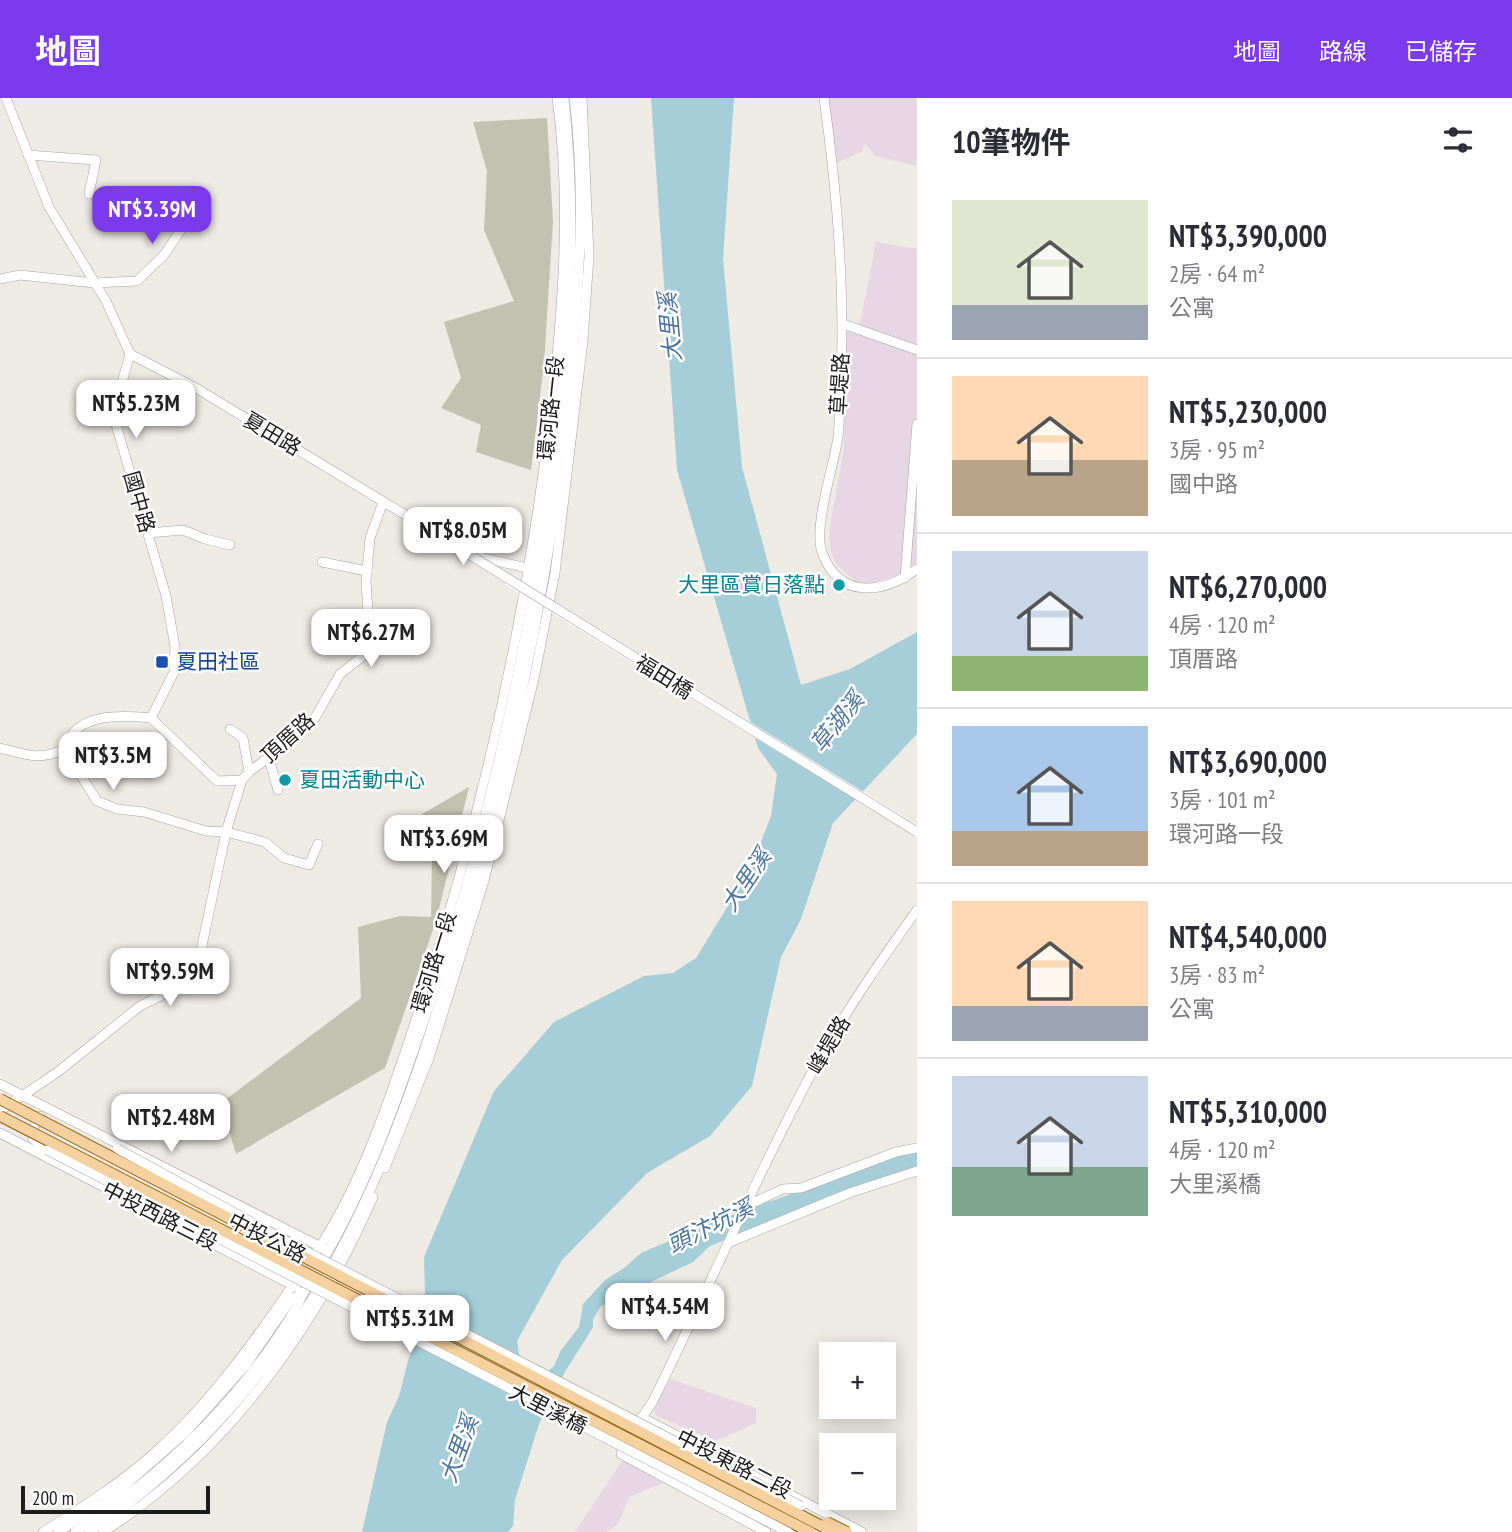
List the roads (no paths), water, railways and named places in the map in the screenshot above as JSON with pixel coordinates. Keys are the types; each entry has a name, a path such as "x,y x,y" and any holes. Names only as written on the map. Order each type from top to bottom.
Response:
{"main road":[{"name":"中投公路","path":"0,1099 832,1532"},
{"name":"中投公路","path":"0,1113 810,1532"},
{"path":"770,1499 846,1532"}],"street":[{"path":"6,98 49,207 106,301 130,355"},
{"name":"環河路一段","path":"542,571 562,291 564,218 557,98"},
{"name":"環河路一段","path":"542,571 571,286 573,219 564,98"},
{"name":"環河路一段","path":"89,1532 123,1498 214,1418 262,1357 297,1307 304,1291 333,1253 332,1227 370,1143 406,1049 444,932 542,571 567,423 578,298 580,186 574,98"},
{"name":"環河路一段","path":"58,1532 162,1478 220,1422 317,1299 333,1253 383,1158 445,984 503,778 542,571 583,341 589,256 582,98"},
{"name":"草堤路","path":"824,98 834,167 843,324 838,435 823,510 820,547 834,572 858,587 880,589 905,578 917,569"},
{"path":"29,155 96,160 89,194"},
{"path":"0,279 20,275 94,283 136,281 164,255 205,194"},
{"path":"843,324 917,351"},
{"name":"夏田路","path":"130,355 197,388 411,519"},
{"name":"國中路","path":"130,355 113,414 166,596 175,648 174,672 151,718"},
{"path":"905,578 917,424"},
{"name":"頂厝路","path":"246,776 315,718 340,674 367,653 370,640 367,571 370,538 383,502"},
{"path":"411,519 443,526 458,547 474,556 542,571"},
{"name":"福田橋","path":"411,519 917,832"},
{"path":"148,533 183,530 230,545"},
{"path":"322,562 367,571"},
{"path":"0,748 35,757 48,757 62,750 76,730 85,724 122,716 151,718 174,743 217,781 246,776"},
{"path":"0,1113 140,1006 181,986 196,974 226,832 246,776 243,738 230,729"},
{"path":"62,750 75,757 82,777 97,800 117,809 144,812 206,831 226,832 265,842 284,858 309,865 318,844"},
{"path":"269,759 278,790"},
{"name":"峰堤路","path":"746,1206 819,1060 877,965 917,910"},
{"path":"0,1084 333,1253"},
{"path":"47,1150 37,1145 32,1131 41,1114 51,1110"},
{"name":"大里溪橋","path":"91,1130 118,1149 288,1242 801,1506 836,1520"},
{"name":"中投西路三段","path":"0,1133 317,1299"},
{"name":"大里溪橋","path":"20,1142 47,1150 788,1532"},
{"path":"766,1532 621,1454 658,1391 746,1206 783,1189 801,1188 896,1152 917,1148"},
{"path":"730,1242 852,1192 917,1171"},
{"name":"環河路一段","path":"103,1532 152,1455 219,1386 293,1285 333,1253"},
{"name":"中投東路二段","path":"641,1417 862,1532"},
{"name":"環河路一段","path":"43,1532 123,1498"},
{"name":"環河路一段","path":"75,1532 123,1498"},
{"path":"832,1532 836,1520"}],"water":[{"path":"651,98 734,98 723,259 742,467 801,685 850,669 917,632 917,734 833,823 801,919 781,957 752,1086 710,1136 647,1173 562,1260 517,1341 525,1392 554,1366 561,1350 579,1327 583,1304 605,1280 641,1253 718,1220 901,1155 917,1151 917,1167 833,1194 710,1246 693,1262 601,1306 593,1319 593,1327 565,1372 539,1424 515,1500 513,1526 508,1532 362,1532 387,1422 399,1396 425,1295 424,1257 494,1091 554,1022 644,976 673,973 696,958 750,870 771,816 777,774 758,748 677,470"}],"place":[{"name":"大里區賞日落點","path":"839,585"},
{"name":"夏田社區","path":"162,662"},
{"name":"夏田活動中心","path":"285,780"}],"water label":[{"name":"大里溪","path":"670,327"},
{"name":"草湖溪","path":"837,722"},
{"name":"大里溪","path":"746,880"},
{"name":"頭汴坑溪","path":"710,1226"},
{"name":"大里溪","path":"459,1449"}]}
